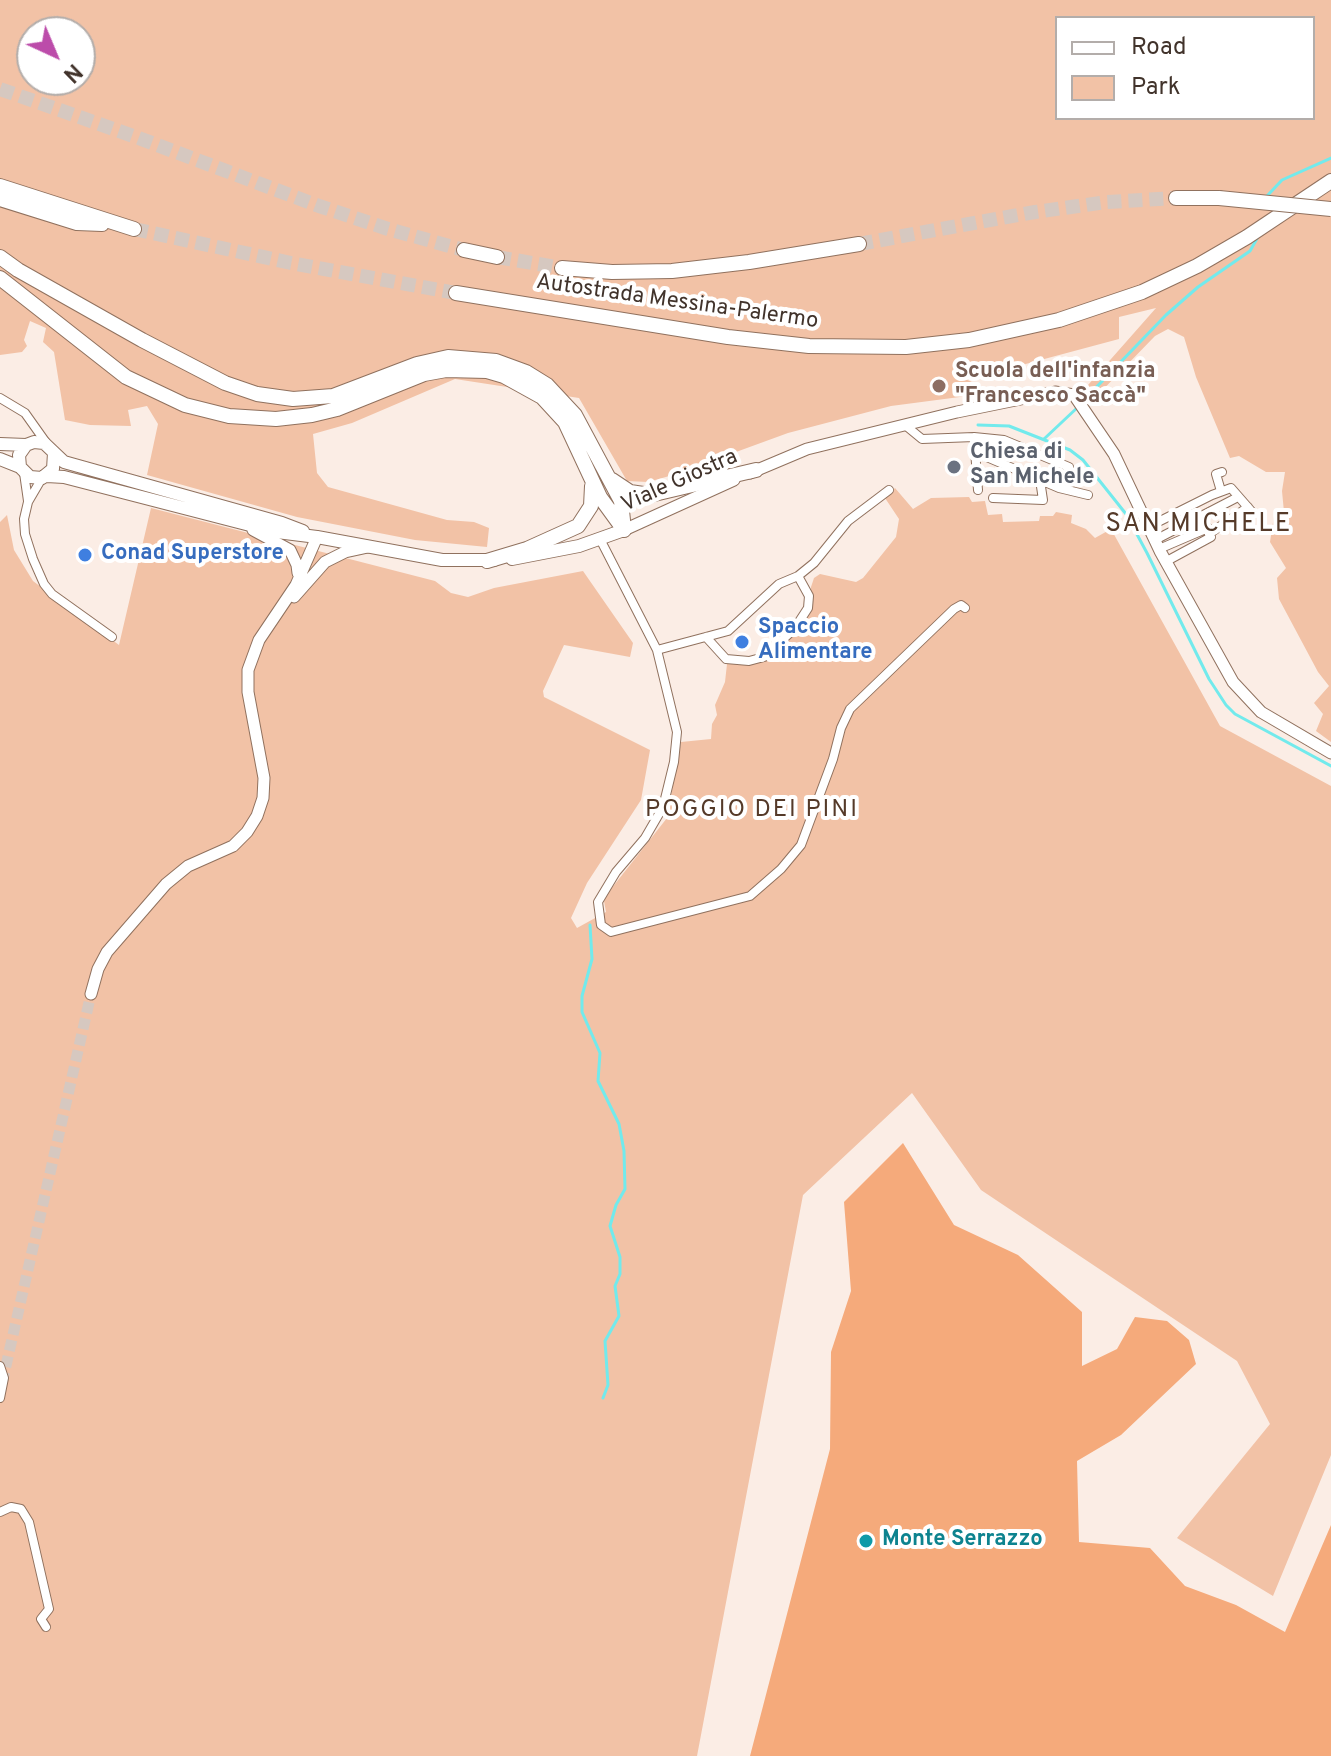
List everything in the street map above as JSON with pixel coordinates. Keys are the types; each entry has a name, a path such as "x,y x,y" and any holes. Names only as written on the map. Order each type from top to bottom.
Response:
{"highway":[{"name":"Autostrada Messina-Palermo","path":"456,293 728,337 809,346 877,348 936,345 1000,335 1111,304 1197,266 1331,181"},
{"path":"1,190 37,197 79,217"},
{"path":"1,190 45,213 128,227"},
{"path":"1176,198 1219,198 1331,209"},
{"name":"Autostrada Messina-Palermo","path":"562,268 612,272 672,271 859,244"},
{"path":"464,250 497,257"},
{"path":"0,257 142,340 234,387 281,398 309,399 385,382"},
{"path":"0,278 126,377 201,409 242,417 296,417 337,409 417,364 448,357 496,361 526,372 547,385 568,406 597,474 600,497 624,530"},
{"path":"597,474 623,489 650,495 756,470"},
{"path":"487,561 527,549 578,526 591,506 597,474"}],"main road":[{"path":"0,444 39,442 51,449 53,469 44,477 30,477 0,459"},
{"path":"22,470 19,455 28,444"},
{"name":"Viale Giostra","path":"51,449 64,462 282,523 317,537"},
{"name":"Viale Giostra","path":"44,477 64,477 277,532 442,560 487,561 533,556 624,530"}],"street":[{"name":"Viale Giostra","path":"624,530 807,449 1055,392 1069,393 1079,399 1087,410 1114,454 1148,527"},
{"path":"0,398 14,404 31,420 51,449"},
{"path":"28,444 33,432 31,420"},
{"path":"905,425 922,439 974,437 1004,440 1069,467"},
{"path":"974,437 978,490"},
{"path":"975,452 1059,488 1088,495"},
{"path":"22,470 28,502"},
{"path":"1221,491 1216,474 1222,472"},
{"path":"44,477 28,502 24,519 25,534 44,584 52,594 112,637"},
{"path":"993,498 1043,500 1040,480"},
{"path":"1165,562 1211,537 1209,534 1250,510 1231,488 1148,527 1165,562 1238,689 1261,712 1331,753"},
{"path":"657,650 728,631 779,584 798,576 823,554 848,521 889,490"},
{"path":"1157,545 1174,531 1238,497"},
{"path":"227,518 265,534 290,550 299,576"},
{"path":"1157,545 1179,541 1208,528"},
{"path":"314,572 319,558 317,537"},
{"path":"280,611 317,537"},
{"path":"600,539 657,650 677,732 674,762 663,807 645,838 616,872 598,902 601,925 611,932 750,896 781,869 801,845 850,709 954,609 961,605 965,608"},
{"path":"91,994 107,952 166,884 188,866 233,846 257,816 263,798 264,778 248,692 248,670 259,640 314,572 332,557 368,547"},
{"path":"706,637 726,659 749,661 764,657 789,636 808,608 809,596 798,576"},
{"path":"0,1366 4,1378 0,1398"},
{"path":"0,1512 11,1507 21,1509 29,1522 49,1609 41,1619 46,1627"}],"green space":[{"path":"0,0 1331,0 1331,742 1316,731 1323,714 1314,703 1329,686 1318,672 1279,599 1277,578 1286,568 1270,542 1274,516 1284,512 1282,491 1285,472 1266,472 1239,456 1230,458 1196,377 1184,337 1168,329 1155,336 1090,403 1081,393 1156,308 1119,317 1119,339 992,373 958,368 959,376 985,388 975,395 891,406 788,433 648,482 627,481 579,398 455,379 352,423 313,434 317,473 328,487 447,520 474,522 489,528 487,547 415,540 297,517 147,475 158,424 147,406 128,410 131,426 90,425 65,420 54,352 43,342 46,328 30,321 24,340 27,346 22,352 0,355"},
{"path":"895,488 913,509 931,498 969,497 972,502 985,501 988,515 1002,514 1003,522 1039,521 1040,516 1053,516 1056,512 1072,515 1071,523 1086,529 1095,538 1111,529 1220,726 1331,786 1331,1455 1273,1596 1177,1538 1270,1424 1237,1361 981,1190 912,1093 803,1195 697,1756 0,1756 0,522 7,515 14,550 33,581 119,645 151,508 435,581 451,593 468,597 494,588 583,571 633,643 630,657 564,645 543,691 544,697 650,750 641,800 587,883 571,918 577,928 606,912 604,901 611,889 667,818 681,742 711,739 712,724 717,715 715,705 725,682 727,664 761,662 798,630 811,612 811,587 814,578 820,574 856,582 863,578 896,537 899,519 885,498"}],"shaded area":[{"path":"903,1143 954,1225 1018,1255 1082,1312 1082,1366 1117,1349 1135,1317 1167,1321 1189,1340 1196,1364 1121,1435 1077,1461 1079,1542 1150,1548 1185,1586 1236,1605 1285,1632 1331,1525 1331,1756 750,1756 830,1449 831,1352 851,1291 844,1202"}],"waterway":[{"path":"1267,196 1282,180 1331,158"},
{"path":"1083,401 1166,315 1198,287 1250,251 1259,235"},
{"path":"1044,439 1078,407"},
{"path":"978,425 1009,426 1070,450 1083,460 1126,514 1209,679 1226,705 1235,714 1331,766"},
{"path":"590,925 592,959 582,996 582,1012 600,1053 598,1081 619,1124 624,1151 625,1189 610,1226 620,1257 620,1274 615,1286 619,1316 605,1341 608,1385 603,1398"}],"tunnel":[{"path":"0,89 319,206 464,250"},
{"path":"859,244 1035,212 1107,202 1176,198"},
{"path":"134,229 291,263 456,293"},
{"path":"497,257 562,268"},
{"path":"2,1383 91,994"}],"place":[{"name":"Scuola dell'infanzia \"Francesco Saccà\"","path":"939,386"},
{"name":"Chiesa di San Michele","path":"954,467"},
{"name":"Conad Superstore","path":"85,555"},
{"name":"Spaccio Alimentare","path":"742,642"},
{"name":"Monte Serrazzo","path":"866,1541"}],"district":[{"name":"SAN MICHELE","path":"1199,526"},
{"name":"POGGIO DEI PINI","path":"752,811"}]}
